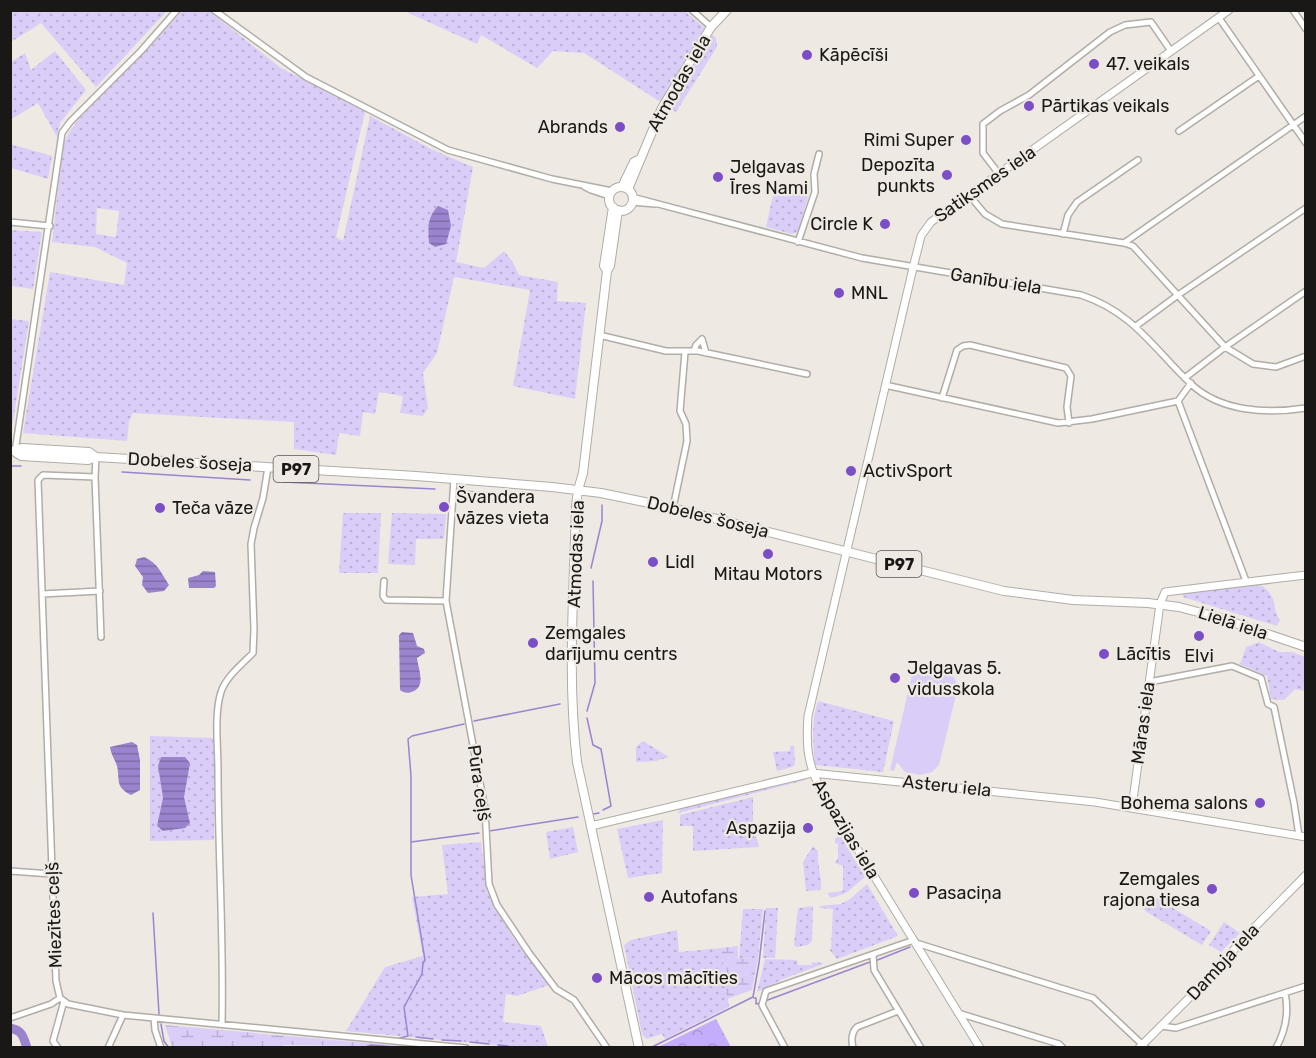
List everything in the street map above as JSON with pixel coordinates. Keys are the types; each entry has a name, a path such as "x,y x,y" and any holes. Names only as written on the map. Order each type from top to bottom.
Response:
{"main road":[{"name":"Atmodas iela","path":"625,188 634,162 638,160 662,108 711,27 727,10"},
{"path":"625,188 632,199 625,210 615,209 609,202 610,194 625,188"},
{"name":"Atmodas iela","path":"615,209 604,266 607,271 584,470 576,506 572,712 577,762 639,1047"},
{"name":"Dobeles šoseja","path":"13,452 22,448 77,451 89,452 96,457 454,479 578,490 641,500 990,588 1073,600 1160,604"},
{"name":"Lielā iela","path":"1160,604 1197,611 1305,646"}],"street":[{"path":"13,452 50,226 62,134 76,116 141,51 177,10"},
{"path":"214,10 306,77 447,150 585,187 592,186 610,194"},
{"path":"692,10 711,27"},
{"name":"Satiksmes iela","path":"847,551 913,268 924,231 931,222 1229,10"},
{"path":"1293,10 1305,29"},
{"path":"1219,18 1305,143"},
{"path":"999,174 983,153 983,124 1000,111 1029,95 1110,32 1125,25 1151,22 1171,51"},
{"path":"1179,132 1259,76"},
{"path":"1124,243 1305,116"},
{"path":"798,242 815,192 814,174 819,154"},
{"path":"1063,234 1068,215 1077,202 1138,160"},
{"path":"969,195 985,214 1002,224 1133,246 1225,347 1253,364 1276,367 1305,356"},
{"name":"Ganību iela","path":"632,199 798,242 913,268 1081,295 1110,307 1136,326 1191,383 1209,396 1238,408 1268,411 1305,408"},
{"path":"1136,326 1305,208"},
{"path":"10,222 50,226"},
{"path":"1186,377 1305,291"},
{"path":"598,335 666,351 694,351 807,374"},
{"path":"694,351 702,339 706,353"},
{"path":"942,398 957,350 970,345 1066,368 1071,376 1067,407 1068,423"},
{"path":"673,508 687,441 686,424 680,411 685,352"},
{"path":"885,385 1044,421 1068,423 1178,401 1191,383"},
{"path":"1178,401 1246,581"},
{"path":"96,457 101,637"},
{"path":"222,1024 223,957 218,810 219,700 231,675 253,653 251,544 263,498 268,467"},
{"name":"Miezītes ceļš","path":"62,1000 56,981 38,480 43,475 95,477"},
{"name":"Pūra ceļš","path":"454,479 446,601 485,809 489,884 497,905 529,953 556,989 574,1000 607,1047"},
{"path":"453,494 494,497"},
{"name":"Aspazijas iela","path":"847,551 808,716 806,744 812,773 980,1047"},
{"path":"1160,604 1165,592 1173,589 1305,575"},
{"path":"384,581 383,596 387,600 446,601"},
{"path":"42,594 100,591"},
{"name":"Māras iela","path":"1132,807 1160,604"},
{"path":"1149,682 1232,666 1261,678 1268,704 1274,707 1302,837"},
{"name":"Asteru iela","path":"591,826 812,773 954,786 1132,807 1302,837"},
{"path":"10,871 52,874"},
{"name":"Dambja iela","path":"1143,1046 1305,875"},
{"path":"784,1047 762,1005 763,998 769,990 915,942 1093,998 1143,1046"},
{"path":"873,955 874,970 921,1047"},
{"path":"1161,1026 1176,1028 1305,986"},
{"path":"1275,1047 1283,1031 1288,1009 1285,993"},
{"path":"10,1018 62,1000 123,1015 466,1047"},
{"path":"58,1047 53,1041 62,1000"},
{"path":"853,1047 852,1033 857,1027 898,1011"},
{"path":"958,1013 1063,1047"},
{"path":"108,1047 123,1015"},
{"path":"154,1018 161,1047"}],"green space":[{"path":"11,10 167,11 96,87 41,23 11,42"},
{"path":"182,11 209,11 281,68 365,112 336,237 343,241 370,116 431,149 473,167 456,262 484,268 504,251 519,275 558,282 557,301 586,303 575,399 513,386 530,290 454,277 437,353 423,373 428,408 423,416 400,413 403,396 379,392 375,414 363,412 360,436 339,433 336,455 294,449 294,422 133,413 129,421 127,441 23,433 50,272 124,285 127,263 95,247 52,242 63,145 78,120","holes":["97,208 119,211 116,237 96,234"]},
{"path":"404,11 685,11 716,38 717,47 676,112 584,53 553,51 537,68 481,35 477,44"},
{"path":"55,51 86,90 60,123 57,137 38,103 10,120 11,62 25,53 31,70"},
{"path":"10,144 52,156 48,179 11,168"},
{"path":"775,186 808,197 798,232 792,234 766,227"},
{"path":"11,230 42,232 33,289 11,286"},
{"path":"10,319 29,321 11,434 10,434"},
{"path":"343,513 381,513 378,573 339,573"},
{"path":"392,513 446,514 444,539 416,539 415,565 388,564"},
{"path":"1263,586 1268,591 1280,620 1277,626 1183,597 1183,594 1208,589"},
{"path":"1259,642 1279,652 1292,652 1305,657 1305,691 1295,689 1284,700 1271,699 1267,676 1240,664 1246,647"},
{"path":"915,662 919,663 917,673 929,668 942,668 952,675 958,687 939,765 932,772 920,775 905,772 897,762 894,771 890,770"},
{"path":"818,701 894,721 883,772 815,765 813,725"},
{"path":"150,736 214,738 214,840 150,841"},
{"path":"643,741 669,757 656,761 636,762 636,747"},
{"path":"790,746 794,746 795,765 777,771 773,752 790,751"},
{"path":"802,777 806,780 678,813 681,806"},
{"path":"753,797 753,825 759,847 693,851 693,826 680,826 680,815"},
{"path":"663,820 662,873 628,878 617,829"},
{"path":"573,827 578,852 550,859 546,832"},
{"path":"841,837 865,877 846,893 831,898 827,893 843,891 843,866 835,863 838,858 838,844 835,843 835,838"},
{"path":"481,842 487,892 512,936 549,985 517,996 506,994 503,1022 541,1026 548,1047 517,1047 346,1031 385,967 423,956 412,897 448,894 442,845"},
{"path":"813,846 818,851 821,890 806,891 803,862"},
{"path":"867,884 898,936 837,959 829,949 831,949 833,909 819,908 841,904"},
{"path":"1153,896 1211,931 1202,945 1145,911 1144,909"},
{"path":"813,906 812,941 808,945 796,947 794,945 798,908"},
{"path":"766,908 778,908 775,958 763,958"},
{"path":"743,909 763,909 758,958 739,959"},
{"path":"1224,922 1240,933 1221,952 1209,945"},
{"path":"677,930 679,952 721,948 729,1007 665,1039 662,1034 646,1039 642,1034 624,945 631,940"},
{"path":"738,946 738,959 758,958 752,990 727,999 721,948"},
{"path":"765,959 797,960 798,965 812,965 812,962 823,964 783,979 757,992"},
{"path":"716,1019 731,1047 658,1047"},
{"path":"165,1025 413,1047 283,1045 284,1048 172,1047"}],"shaded area":[{"path":"438,206 448,210 451,226 446,244 435,247 429,243 429,228 432,214"},
{"path":"144,557 156,565 169,585 164,591 148,593 142,585 143,577 135,566 137,559"},
{"path":"203,571 215,572 216,586 214,588 189,588 188,578 199,575"},
{"path":"402,632 413,633 417,646 424,649 425,653 417,658 420,685 408,693 400,690 399,635"},
{"path":"132,742 137,745 140,760 140,790 131,795 120,786 117,766 110,747"},
{"path":"161,757 185,757 190,763 184,797 190,823 185,828 163,831 157,826 163,798 158,766"}],"waterway":[{"path":"10,466 21,466"},
{"path":"122,472 250,480"},
{"path":"283,482 435,489"},
{"path":"591,568 602,521 602,505"},
{"path":"587,711 595,683 593,581"},
{"path":"474,721 560,704"},
{"path":"587,718 593,745 601,749 611,806 603,810"},
{"path":"400,1038 408,1036 404,1007 422,974 425,960 411,875 411,776 408,739 412,736 464,724"},
{"path":"593,814 599,813"},
{"path":"489,831 578,817"},
{"path":"411,842 479,833"},
{"path":"650,1048 753,997 765,911"},
{"path":"153,913 159,1014"},
{"path":"875,961 910,947"},
{"path":"765,1001 870,962"},
{"path":"754,998 756,998 756,1004 760,1003"},
{"path":"161,1024 164,1041 169,1048"},
{"path":"10,1028 22,1035 27,1048"},
{"path":"780,1033 788,1048"},
{"path":"416,1037 433,1039"},
{"path":"442,1040 461,1041"},
{"path":"470,1042 489,1044"},
{"path":"363,1048 371,1045 405,1048"},
{"path":"498,1045 508,1046"}],"place":[{"name":"Kāpēcīši","path":"807,55"},
{"name":"47. veikals","path":"1094,64"},
{"name":"Pārtikas veikals","path":"1029,106"},
{"name":"Abrands","path":"620,127"},
{"name":"Rimi Super","path":"966,140"},
{"name":"Depozīta punkts","path":"947,175"},
{"name":"Jelgavas Īres Nami","path":"718,177"},
{"name":"Circle K","path":"885,224"},
{"name":"MNL","path":"839,293"},
{"name":"ActivSport","path":"851,471"},
{"name":"Švandera vāzes vieta","path":"444,507"},
{"name":"Teča vāze","path":"160,508"},
{"name":"Mitau Motors","path":"768,554"},
{"name":"Lidl","path":"653,562"},
{"name":"Elvi","path":"1199,636"},
{"name":"Zemgales darījumu centrs","path":"533,643"},
{"name":"Lācītis","path":"1104,654"},
{"name":"Jelgavas 5. vidusskola","path":"895,678"},
{"name":"Bohema salons","path":"1260,803"},
{"name":"Aspazija","path":"808,828"},
{"name":"Zemgales rajona tiesa","path":"1212,889"},
{"name":"Pasaciņa","path":"914,893"},
{"name":"Autofans","path":"649,897"},
{"name":"Mācos mācīties","path":"597,978"}]}
